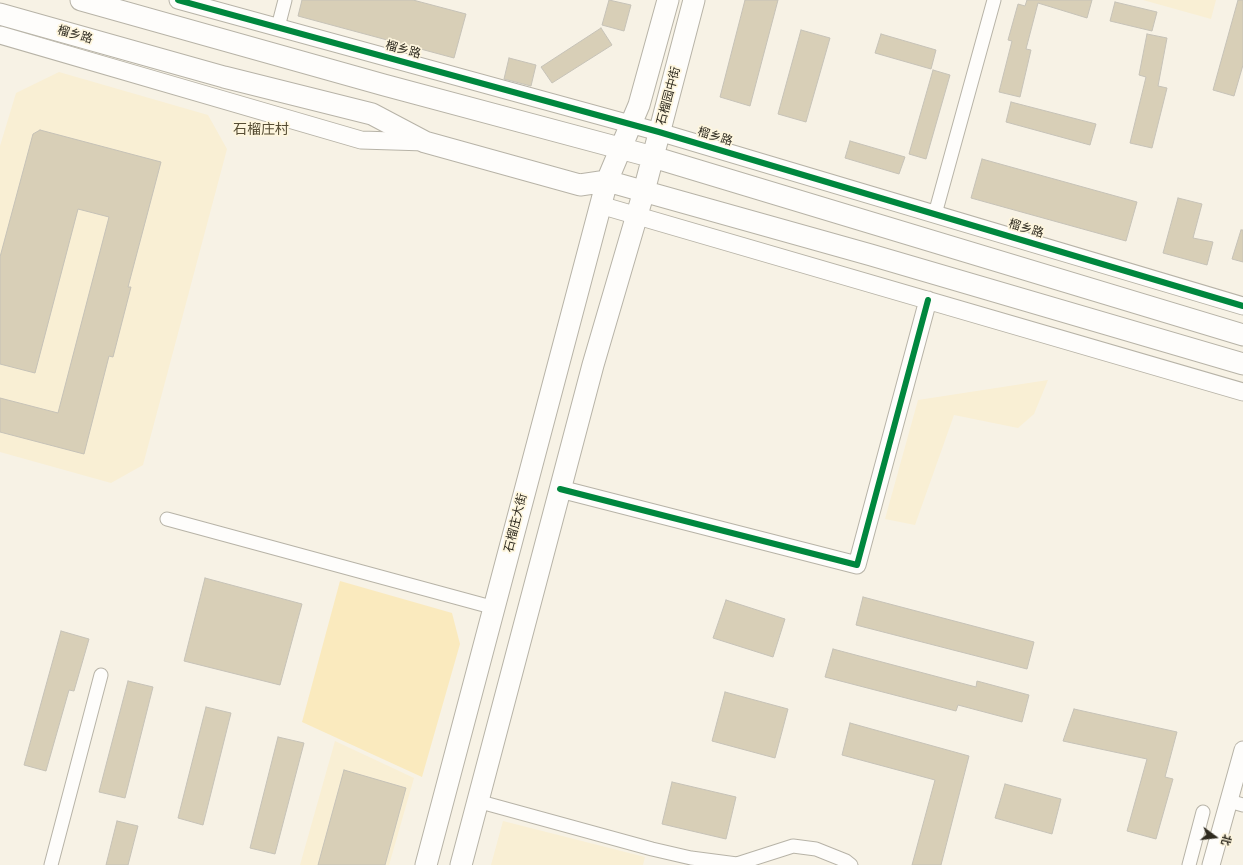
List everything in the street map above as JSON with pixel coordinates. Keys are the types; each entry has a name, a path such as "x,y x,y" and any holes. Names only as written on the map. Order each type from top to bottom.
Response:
{"main road":[{"path":"81,0 392,88 653,157 1243,335"},
{"path":"606,181 639,105 668,0"},
{"name":"石榴园中街","path":"644,191 694,0"},
{"name":"榴乡路","path":"1,11 224,77 372,114 425,142 580,185 606,181 644,191 871,254 1243,364"},
{"name":"石榴庄大街","path":"426,865 495,608 606,181"},
{"path":"460,865 593,365 644,191"}],"street":[{"name":"榴乡路","path":"178,0 660,132 1243,306"},
{"path":"278,27 285,0"},
{"path":"935,214 994,0"},
{"path":"0,39 1,11"},
{"name":"榴乡路","path":"0,39 361,140 425,142"},
{"path":"600,205 1243,392"},
{"path":"560,489 856,565 928,300"},
{"path":"167,519 495,608"},
{"path":"51,865 101,674"},
{"path":"1211,865 1236,803 1243,750"},
{"path":"477,801 652,849 691,858 737,864 793,846 816,850 846,861 851,865"},
{"path":"1189,865 1203,812"}],"shaded area":[{"path":"1143,0 1216,0 1211,19"},
{"path":"59,72 208,115 227,149 143,465 111,483 0,452 0,146 16,93"},
{"path":"1048,380 1034,414 1018,428 954,415 915,525 885,519 918,400"},
{"path":"340,581 452,613 460,644 422,777 302,722"},
{"path":"335,741 414,778 389,865 300,865"},
{"path":"503,821 645,857 643,865 491,865"}],"building":[{"path":"302,0 413,0 466,14 454,58 298,16"},
{"path":"609,0 631,5 624,31 602,25"},
{"path":"745,0 778,0 750,106 720,97"},
{"path":"1027,0 1092,0 1087,18 1038,3 1026,49 1031,50 1020,97 999,92 1012,41 1008,40 1018,4 1025,6"},
{"path":"1238,0 1243,0 1243,65 1234,96 1213,90"},
{"path":"1115,2 1157,12 1152,31 1110,21"},
{"path":"601,28 612,45 552,83 541,67"},
{"path":"801,30 830,38 806,122 778,114"},
{"path":"881,34 936,50 931,69 875,53"},
{"path":"1147,34 1167,38 1158,86 1167,88 1152,148 1130,143 1146,77 1139,75"},
{"path":"509,58 536,65 531,86 504,79"},
{"path":"933,70 950,75 926,159 909,154"},
{"path":"1011,102 1096,124 1090,145 1006,122"},
{"path":"40,130 161,162 128,287 131,287 113,357 109,356 84,454 0,432 0,398 58,413 109,217 78,209 35,373 0,364 0,257 33,134"},
{"path":"850,141 905,157 899,174 845,158"},
{"path":"982,159 1137,202 1126,241 971,198"},
{"path":"1178,198 1202,204 1193,238 1213,242 1207,265 1163,253"},
{"path":"1241,230 1243,230 1243,262 1232,259"},
{"path":"205,578 302,604 280,685 184,661"},
{"path":"863,597 1034,642 1027,669 856,625"},
{"path":"726,600 785,619 773,657 713,638"},
{"path":"61,631 89,639 74,691 69,690 46,771 24,765"},
{"path":"833,649 976,687 977,681 1029,695 1022,722 958,705 956,711 825,677"},
{"path":"128,681 153,687 125,798 99,792"},
{"path":"725,692 788,709 775,758 712,741"},
{"path":"206,707 231,713 203,825 178,818"},
{"path":"1074,709 1177,732 1165,777 1173,779 1156,839 1127,831 1147,759 1063,741"},
{"path":"850,723 969,756 941,865 912,865 935,780 842,755"},
{"path":"278,737 304,743 275,854 250,848"},
{"path":"344,770 406,788 385,865 318,865"},
{"path":"672,782 736,797 726,839 662,824"},
{"path":"1005,784 1061,799 1052,834 995,818"},
{"path":"117,821 138,826 128,865 106,865"}],"cycle path":[{"path":"178,0 659,132 1243,306"},
{"path":"560,489 857,565 928,300"}],"district":[{"name":"石榴庄村","path":"261,130"}]}
